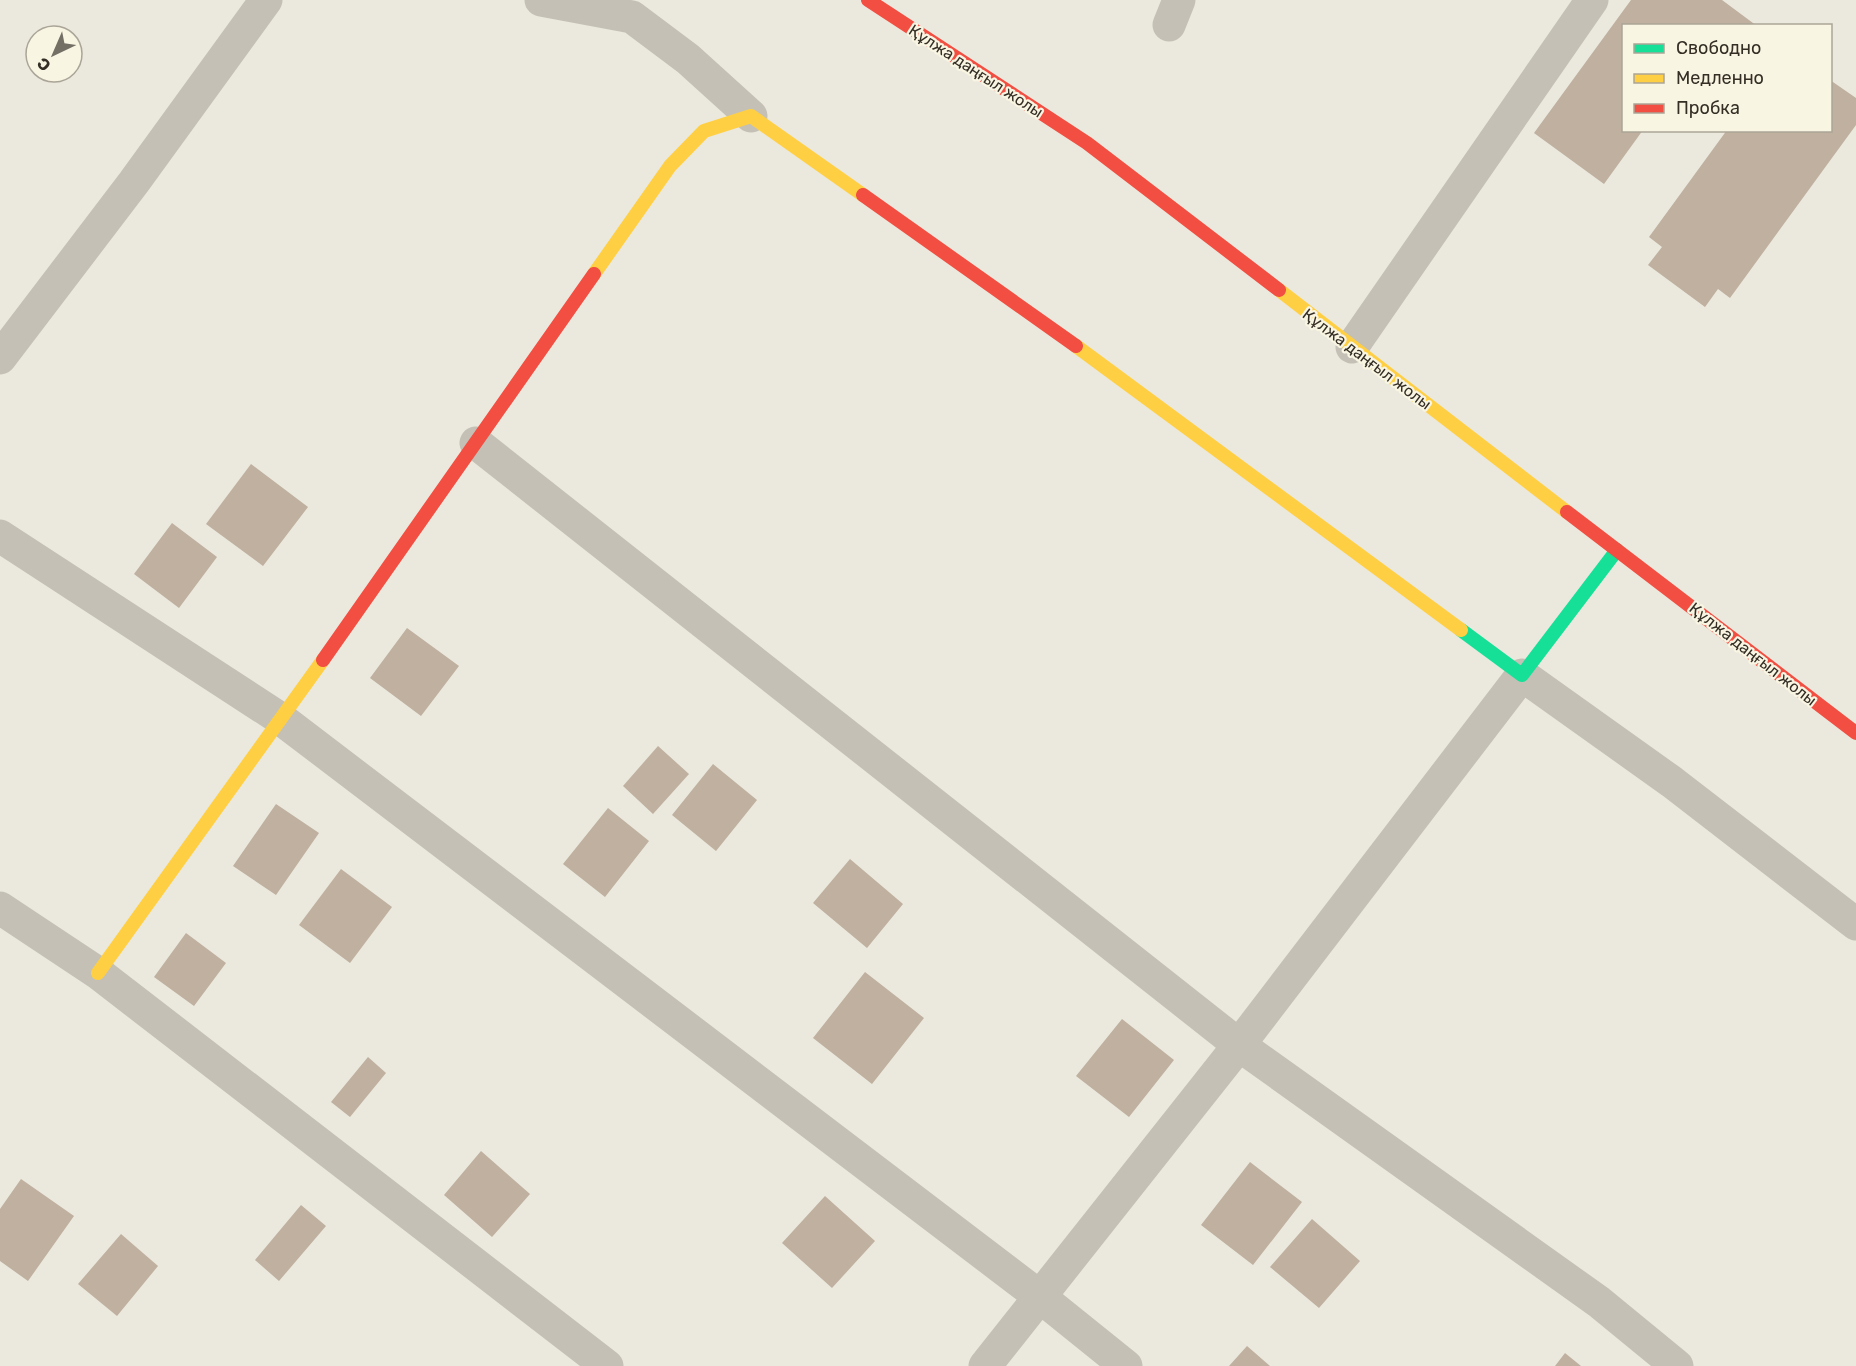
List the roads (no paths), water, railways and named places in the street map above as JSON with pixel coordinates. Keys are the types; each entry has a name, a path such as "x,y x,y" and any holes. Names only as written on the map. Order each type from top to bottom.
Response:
{"street":[{"path":"0,358 135,182 266,0"},
{"path":"541,0 632,17 688,59 751,116 1133,386 1522,675 1672,782 1856,924"},
{"name":"Құлжа даңғыл жолы","path":"868,0 1087,143 1856,733"},
{"path":"1352,347 1592,0"},
{"path":"98,973 281,719 670,166 704,131 751,116"},
{"path":"476,443 1239,1045 1599,1302 1677,1366"},
{"path":"0,536 281,719 1039,1296 1126,1366"},
{"path":"985,1366 1239,1045 1617,550"},
{"path":"0,908 98,973 607,1366"}]}
